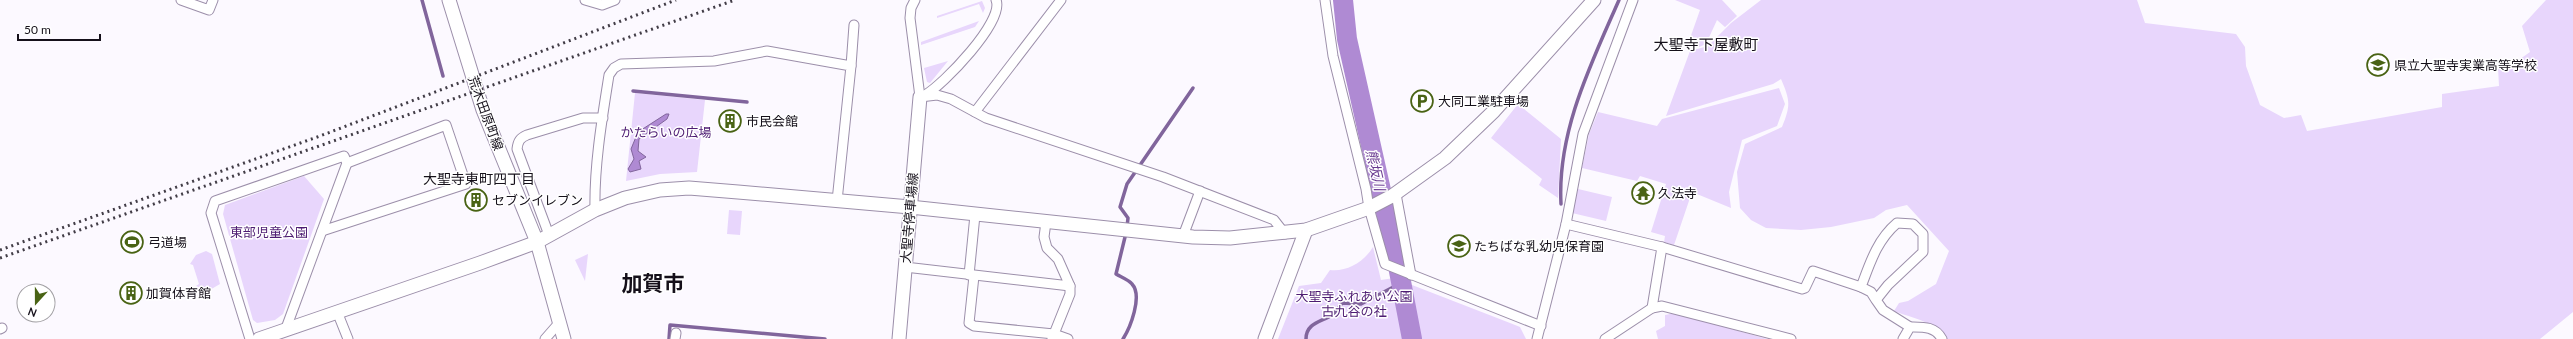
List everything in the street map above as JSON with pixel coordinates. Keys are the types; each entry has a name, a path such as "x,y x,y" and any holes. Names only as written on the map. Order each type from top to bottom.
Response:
{"street":[{"path":"181,0 209,10 213,0"},
{"name":"荒木田原町線","path":"449,0 483,110 537,242 564,339"},
{"path":"585,0 602,5 615,0"},
{"path":"915,0 911,8 910,18 920,97"},
{"path":"920,97 934,90 966,56 992,21 998,4 996,0"},
{"path":"975,112 1060,0"},
{"path":"1325,0 1333,56 1366,189 1369,208 1385,264 1541,326"},
{"path":"263,338 338,314 537,242 595,210 625,198 660,190 689,188 910,207 1183,236 1230,238 1285,234 1306,230 1369,208 1394,195 1445,158 1494,111 1594,0"},
{"path":"1537,339 1566,224 1583,134 1633,0"},
{"path":"837,201 854,25"},
{"path":"595,210 594,190 609,75 614,68 621,64 714,61 767,51 850,66"},
{"path":"920,97 937,95 986,118 1033,135 1163,177 1274,220 1285,234"},
{"name":"大聖寺停車場線","path":"899,339 920,97"},
{"path":"549,235 518,152 517,144 527,135 583,118 603,118"},
{"path":"322,231 466,184 446,125 347,163"},
{"path":"250,339 210,213 215,201 344,156 347,163 284,331"},
{"path":"1183,236 1200,191"},
{"path":"1394,195 1410,274"},
{"path":"975,215 969,323 974,326 1068,339"},
{"path":"1046,222 1044,237 1047,248 1058,259 1070,286 1070,294 1053,337"},
{"path":"1861,287 1876,249 1885,234 1897,223 1907,223 1918,227 1924,238 1923,252 1888,285 1876,300"},
{"path":"1566,224 1662,247 1802,289 1805,288 1813,271 1861,287 1871,292 1883,310 1910,327 1928,327 1939,333 1942,339"},
{"path":"1265,339 1306,230"},
{"path":"1652,308 1662,247"},
{"path":"905,267 1070,286"},
{"path":"1605,339 1652,308 1671,307 1791,339"},
{"path":"338,314 348,339"},
{"path":"545,339 559,323"},
{"path":"1903,339 1910,327"}],"green space":[{"path":"1675,0 1722,0 1737,16 1725,27 1717,20 1706,44 1699,47 1688,44 1700,10"},
{"path":"1761,0 2137,0 2145,23 2236,34 2245,47 2246,66 2260,105 2284,118 2301,115 2307,131 2442,107 2442,94 2499,86 2498,68 2513,64 2530,52 2522,26 2546,0 2573,0 2573,312 2540,339 1945,339 1936,328 1929,324 1894,311 1899,303 1908,301 1936,284 1949,251 1907,205 1886,210 1874,218 1831,227 1801,230 1766,228 1751,220 1740,208 1737,172 1745,144 1782,127 1787,113 1788,98 1781,79 1773,84 1666,116 1690,51 1708,46 1731,23"},
{"path":"982,1 985,8 983,13 979,4 937,18 937,16"},
{"path":"979,21 975,27 921,45 921,42"},
{"path":"948,61 930,83 927,82 924,68"},
{"path":"1779,88 1785,104 1777,126 1742,140 1729,192 1731,208 1692,192 1674,245 1664,242 1665,236 1651,232 1666,184 1640,176 1637,181 1582,168 1589,134 1598,112 1657,126 1662,119"},
{"name":"かたらいの広場","path":"635,93 705,100 697,172 660,174 626,181"},
{"path":"1518,104 1561,139 1558,198 1539,185 1542,179 1491,138"},
{"name":"東部児童公園","path":"304,176 324,199 283,314 275,320 257,323 253,320 223,214 225,205"},
{"path":"1578,189 1612,197 1606,221 1572,213"},
{"path":"729,210 742,211 740,235 727,234"},
{"name":"大聖寺ふれあい公園 古九谷の社","path":"1373,247 1381,280 1394,278 1520,327 1526,339 1278,339 1299,286 1321,283 1330,270 1349,268 1365,257"},
{"path":"206,251 212,254 220,284 208,291 196,286 199,284 193,265 190,264 196,255"},
{"path":"588,254 585,281 575,260"},
{"path":"1675,313 1767,339 1658,339 1656,331 1665,326 1665,315"}],"shaded area":[{"path":"666,114 669,114 667,119 639,139 638,151 646,157 639,161 641,169 630,172 628,169 634,159 631,149 638,132"}],"waterway":[{"path":"422,0 443,76"},
{"name":"熊坂川","path":"1343,0 1347,39 1398,266 1412,339"},
{"path":"1561,204 1561,177 1564,151 1570,125 1587,74 1619,0"},
{"path":"1127,227 1128,218 1120,207 1127,184 1193,88"},
{"path":"633,91 747,102"},
{"path":"1123,339 1132,320 1136,304 1135,289 1132,284 1116,274 1126,233"},
{"path":"1306,339 1311,326 1332,315 1342,303 1361,304 1401,283"},
{"path":"669,339 670,325 825,339"}],"railway":[{"path":"0,250 320,136 676,0"},
{"path":"0,258 735,0"}],"place":[{"name":"県立大聖寺実業高等学校","path":"2378,65"},
{"name":"大同工業駐車場","path":"1422,101"},
{"name":"市民会館","path":"730,121"},
{"name":"久法寺","path":"1643,193"},
{"name":"セブンイレブン","path":"476,200"},
{"name":"弓道場","path":"132,242"},
{"name":"たちばな乳幼児保育園","path":"1459,246"},
{"name":"加賀体育館","path":"131,293"}],"district":[{"name":"大聖寺下屋敷町","path":"1706,44"},
{"name":"大聖寺東町四丁目","path":"479,178"},
{"name":"加賀市","path":"653,282"}]}
